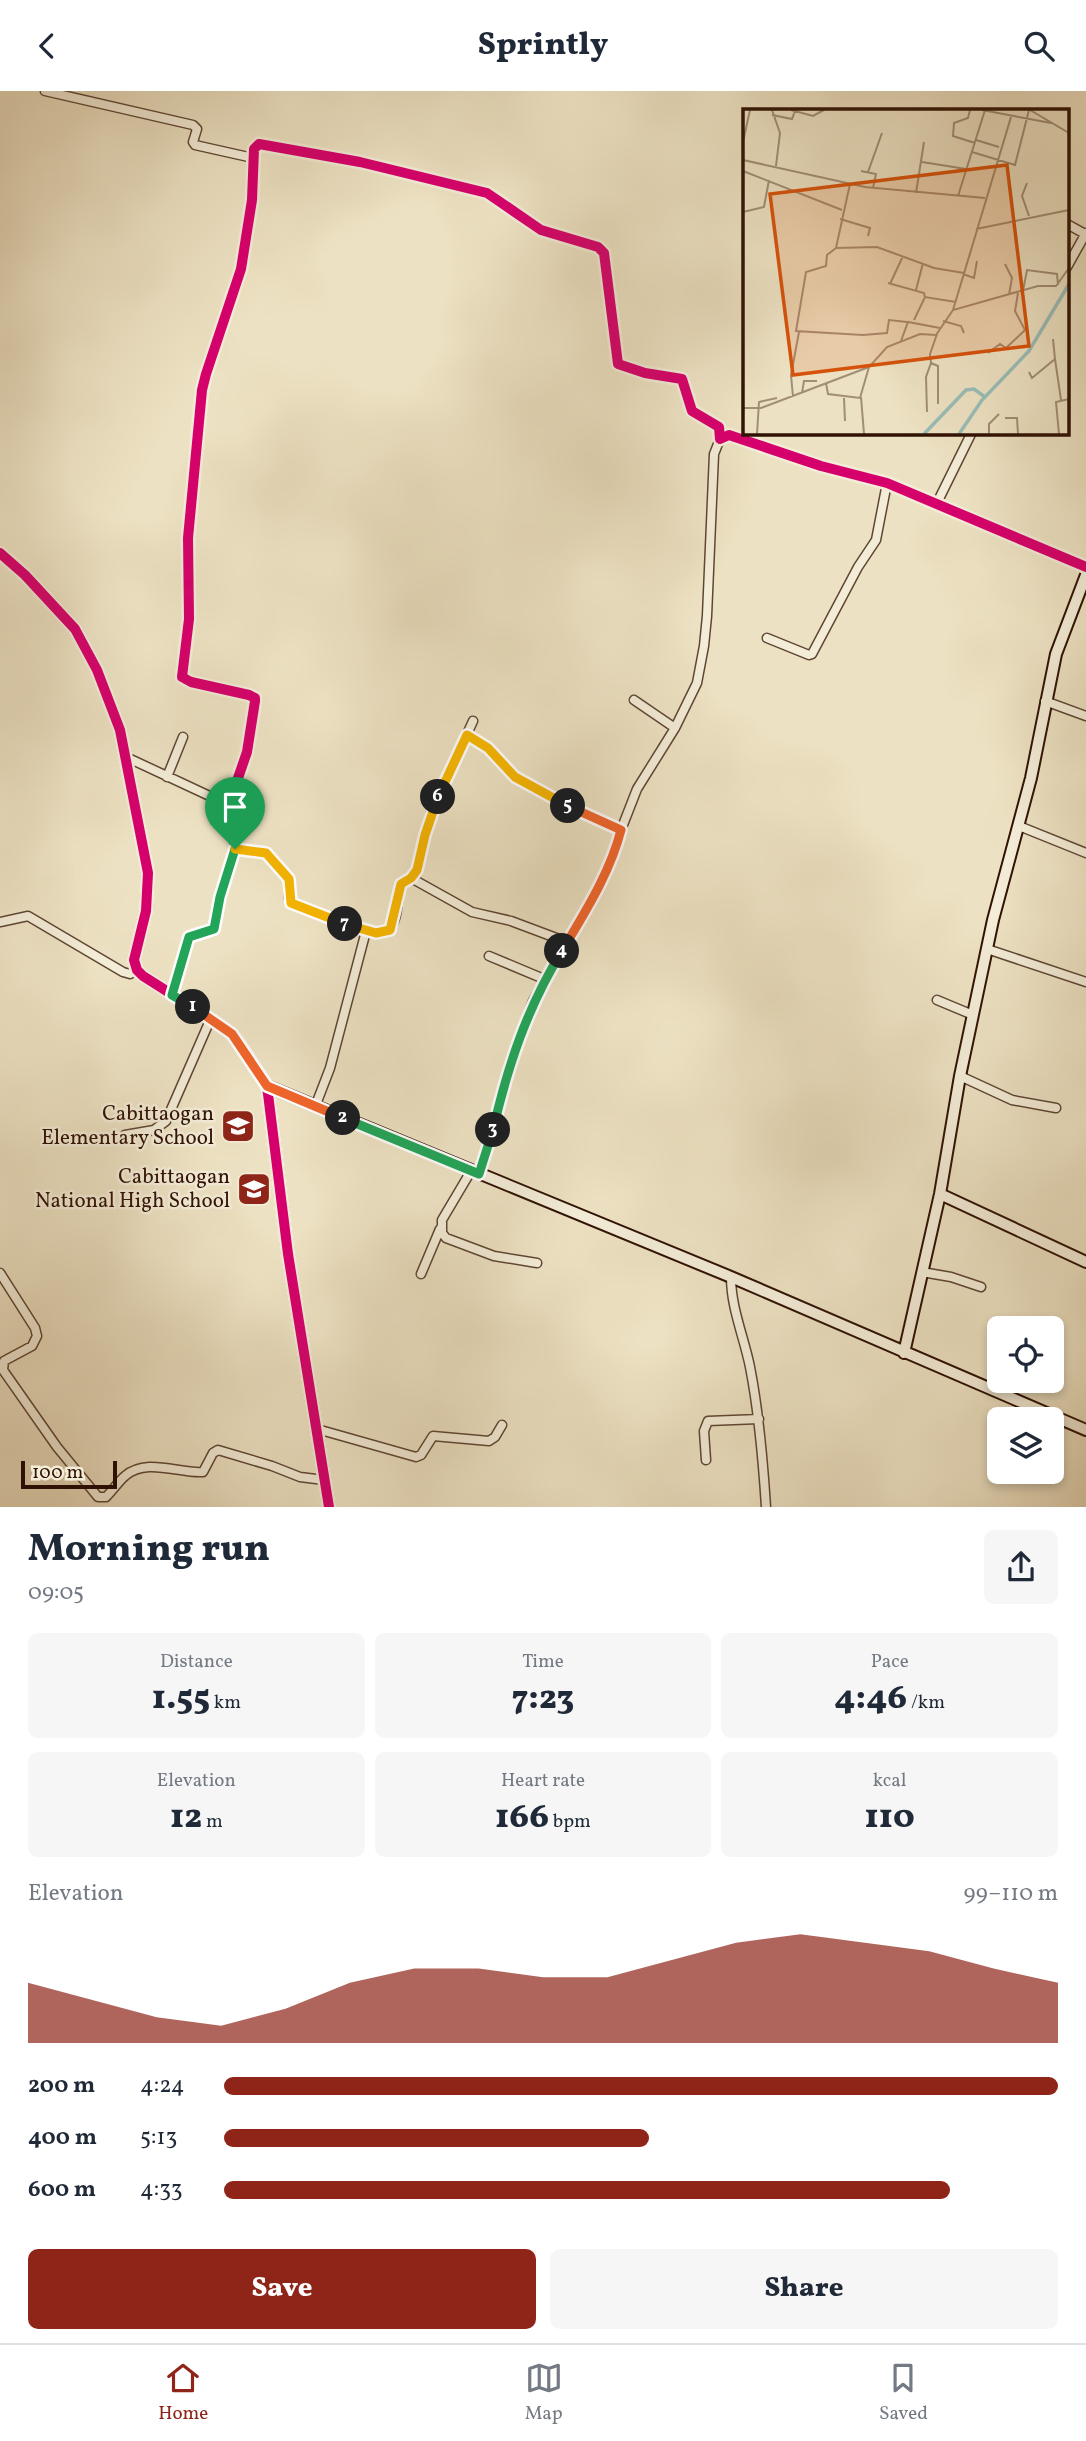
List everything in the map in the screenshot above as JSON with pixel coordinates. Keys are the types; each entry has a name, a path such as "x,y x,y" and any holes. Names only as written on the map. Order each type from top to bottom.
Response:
{"street":[{"path":"45,91 193,125 197,129 193,142 195,145 253,158"},
{"path":"229,804 247,752 255,698 191,682 182,674 188,631 188,529 202,390 240,276 251,200 255,146 263,143 360,162 481,191 547,232 598,247 604,253 618,364 645,373 682,379 692,411 719,426 720,439 714,454 704,646 697,683 675,728 636,789 605,875 544,979 527,1016 475,1173 442,1220 421,1274"},
{"path":"1068,225 1086,234 1068,265"},
{"path":"936,505 971,434"},
{"path":"720,439 729,435 821,466 887,483 1086,567"},
{"path":"767,638 812,654 858,567 875,544 887,483"},
{"path":"0,553 75,629 93,662 120,730 148,873 146,911 134,960 137,970 211,1018 238,1041 267,1086 288,1254 329,1507"},
{"path":"904,1353 940,1194 960,1076 987,949 1031,778 1045,701 1061,636 1086,575"},
{"path":"634,700 675,728"},
{"path":"1045,701 1086,716"},
{"path":"235,849 267,855 289,879 289,898 293,904 366,931 382,934 390,930 401,884 411,878 420,860 431,813 473,721"},
{"path":"467,735 488,748 515,777 589,817 621,830"},
{"path":"167,778 183,737"},
{"path":"126,757 229,804 233,811 235,849 220,897 215,926 212,930 189,937 172,995"},
{"path":"1019,825 1086,853"},
{"path":"411,878 472,912 511,921 567,942"},
{"path":"0,922 28,916 123,972 131,974 137,970"},
{"path":"315,1107 330,1067 366,931"},
{"path":"987,949 1086,982"},
{"path":"489,956 544,979"},
{"path":"937,1000 973,1015"},
{"path":"125,1135 154,1130 166,1121 211,1018"},
{"path":"960,1076 1018,1102 1056,1108"},
{"path":"267,1086 732,1277 1086,1430"},
{"path":"940,1194 1086,1262"},
{"path":"440,1229 446,1238 494,1256 537,1263"},
{"path":"922,1272 951,1277 981,1287"},
{"path":"0,1273 35,1328 37,1336 32,1346 4,1361 3,1370 57,1447 98,1497 106,1497 124,1476 135,1470 167,1468 203,1472 213,1453 218,1450 300,1477 324,1480"},
{"path":"732,1277 734,1304 748,1355 759,1419 766,1507"},
{"path":"706,1460 704,1431 708,1421 759,1419"},
{"path":"317,1429 416,1457 421,1455 433,1436 489,1441 495,1437 502,1425"}],"cycle path":[{"path":"229,804 247,752 255,698 191,682 182,677 189,619 188,538 202,390 241,269 252,200 254,149 259,144 360,162 487,193 541,230 598,247 604,253 618,364 645,373 682,379 692,411 719,427 720,439 729,435 821,466 887,483 1086,567"},
{"path":"0,553 25,575 75,629 97,670 120,730 148,873 146,911 134,960 137,970 225,1028 238,1041 267,1086 288,1254 329,1507"}],"place":[{"name":"Cabittaogan Elementary School","path":"238,1126"},
{"name":"Cabittaogan National High School","path":"254,1189"}],"route":[{"path":"467,735 488,748 515,777 589,817 621,830 605,875 533,1001 499,1101 486,1157 479,1174 267,1086 232,1034 172,995 189,937 214,929 218,904 235,849 266,853 289,879 289,898 293,904 366,931 387,933 392,927 401,884 417,870 431,813 467,735"}]}
